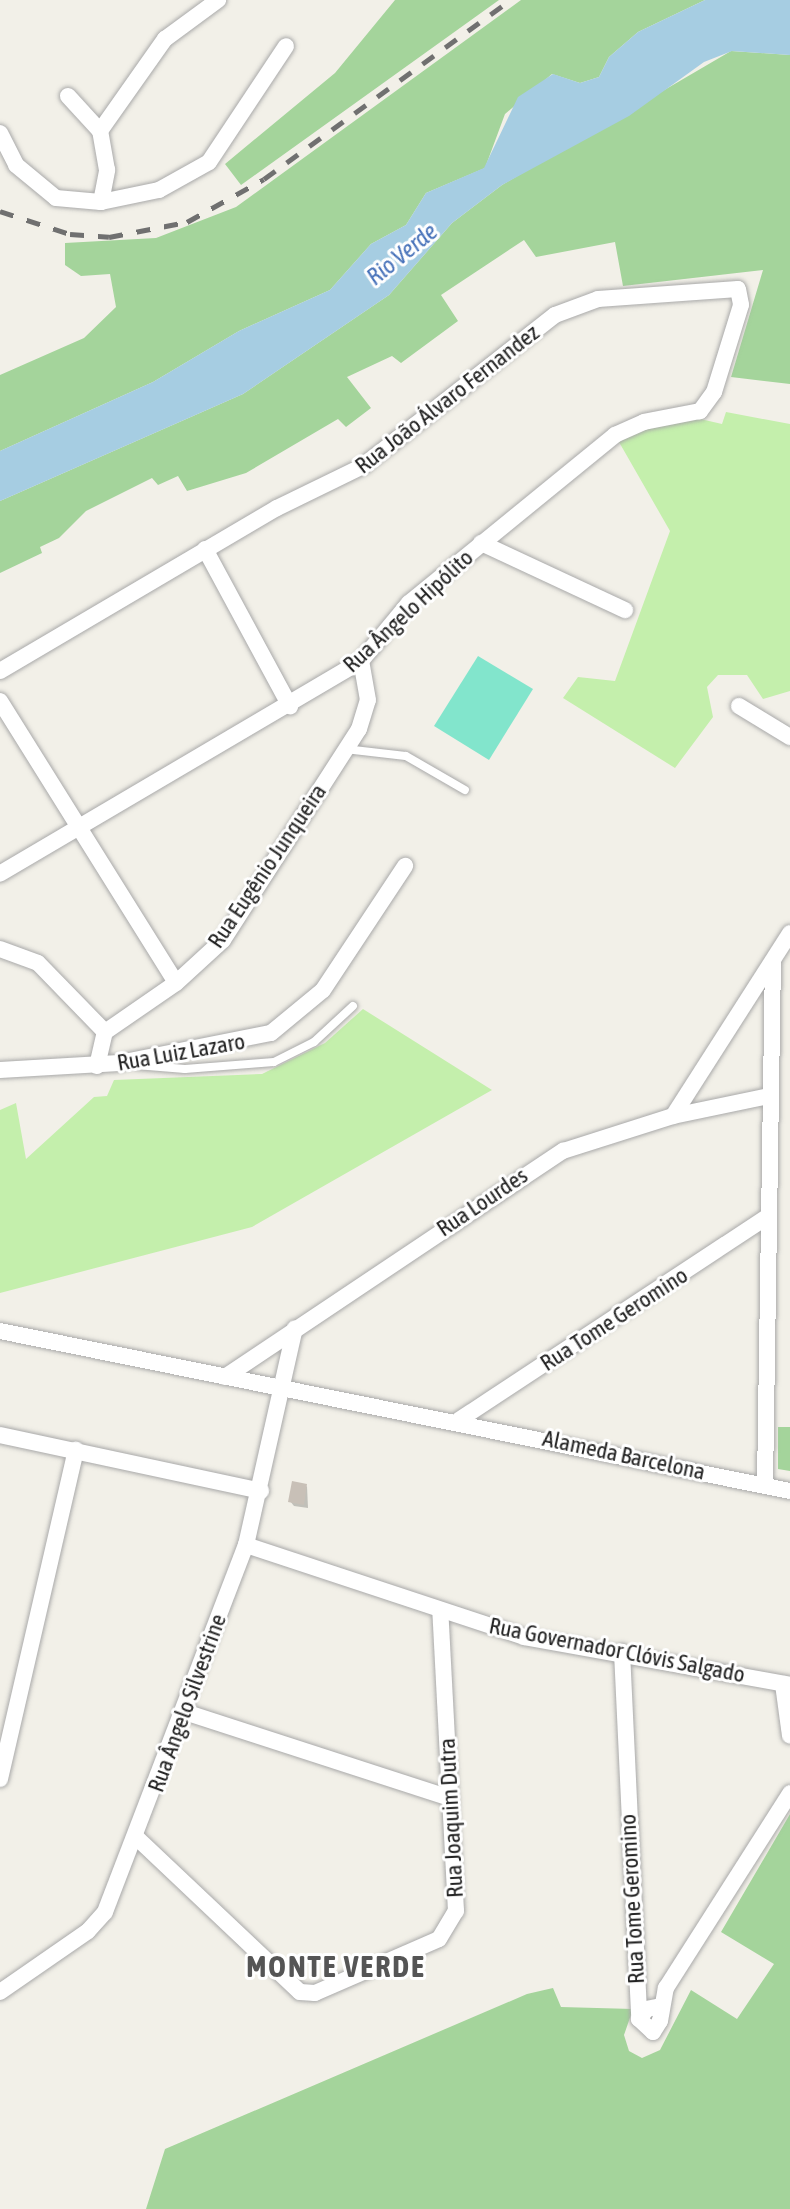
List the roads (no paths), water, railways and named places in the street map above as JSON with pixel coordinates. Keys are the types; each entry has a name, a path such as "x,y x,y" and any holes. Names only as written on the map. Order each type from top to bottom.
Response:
{"street":[{"path":"100,131 165,39 218,0"},
{"path":"0,133 36,185 56,198 101,202 159,190 209,162 286,46"},
{"path":"68,96 100,131 107,170 101,202"},
{"name":"Rua Ângelo Hipólito","path":"0,874 290,706 361,661 409,603 628,427 700,411 713,392 741,305 730,285"},
{"name":"Rua João Álvaro Fernandez","path":"0,671 205,549 363,466 563,311 598,299 730,285"},
{"path":"481,543 625,610"},
{"path":"205,549 290,706"},
{"name":"Rua Eugênio Junqueira","path":"105,1032 176,983 223,940 345,749 366,711 361,661"},
{"path":"0,701 76,830 176,983"},
{"path":"739,706 790,737"},
{"name":"Rua Luiz Lazaro","path":"0,1070 119,1063 248,1042 287,1024 323,990 405,866"},
{"path":"673,1116 790,933"},
{"path":"0,949 38,963 105,1032 97,1066"},
{"path":"765,1485 773,961"},
{"name":"Rua Lourdes","path":"225,1377 530,1170 586,1143 673,1116 769,1096"},
{"name":"Rua Tome Geromino","path":"459,1420 767,1217"},
{"name":"Rua Ângelo Silvestrine","path":"0,1992 88,1931 105,1912 137,1838 246,1545 287,1386 295,1328"},
{"name":"Alameda Barcelona","path":"0,1331 225,1377 287,1386 459,1420 790,1491"},
{"path":"0,1435 261,1491"},
{"path":"0,1779 76,1450"},
{"name":"Rua Governador Clóvis Salgado","path":"246,1545 524,1637 622,1652 786,1684"},
{"name":"Rua Joaquim Dutra","path":"137,1838 292,1987 315,1993 439,1939 452,1925 450,1798 440,1610"},
{"name":"Rua Tome Geromino","path":"622,1652 639,2019 653,2032 666,1988 790,1793"},
{"path":"786,1684 790,1737"},
{"path":"185,1712 450,1798"}],"lane":[{"path":"345,749 406,757 465,790"},
{"path":"119,1063 185,1069 274,1062 314,1042 353,1006"}],"water":[{"name":"Rio Verde","path":"705,0 790,0 790,55 732,51 704,62 629,116 502,185 452,223 389,295 243,394 0,501 0,451 153,382 239,331 330,290 371,244 406,225 426,193 484,168 518,97 553,74 580,83 599,77 609,57 638,32"}],"railway":[{"path":"0,211 70,234 109,237 187,222 264,179 510,0"}],"district":[{"name":"MONTE VERDE","path":"336,1966"}]}
